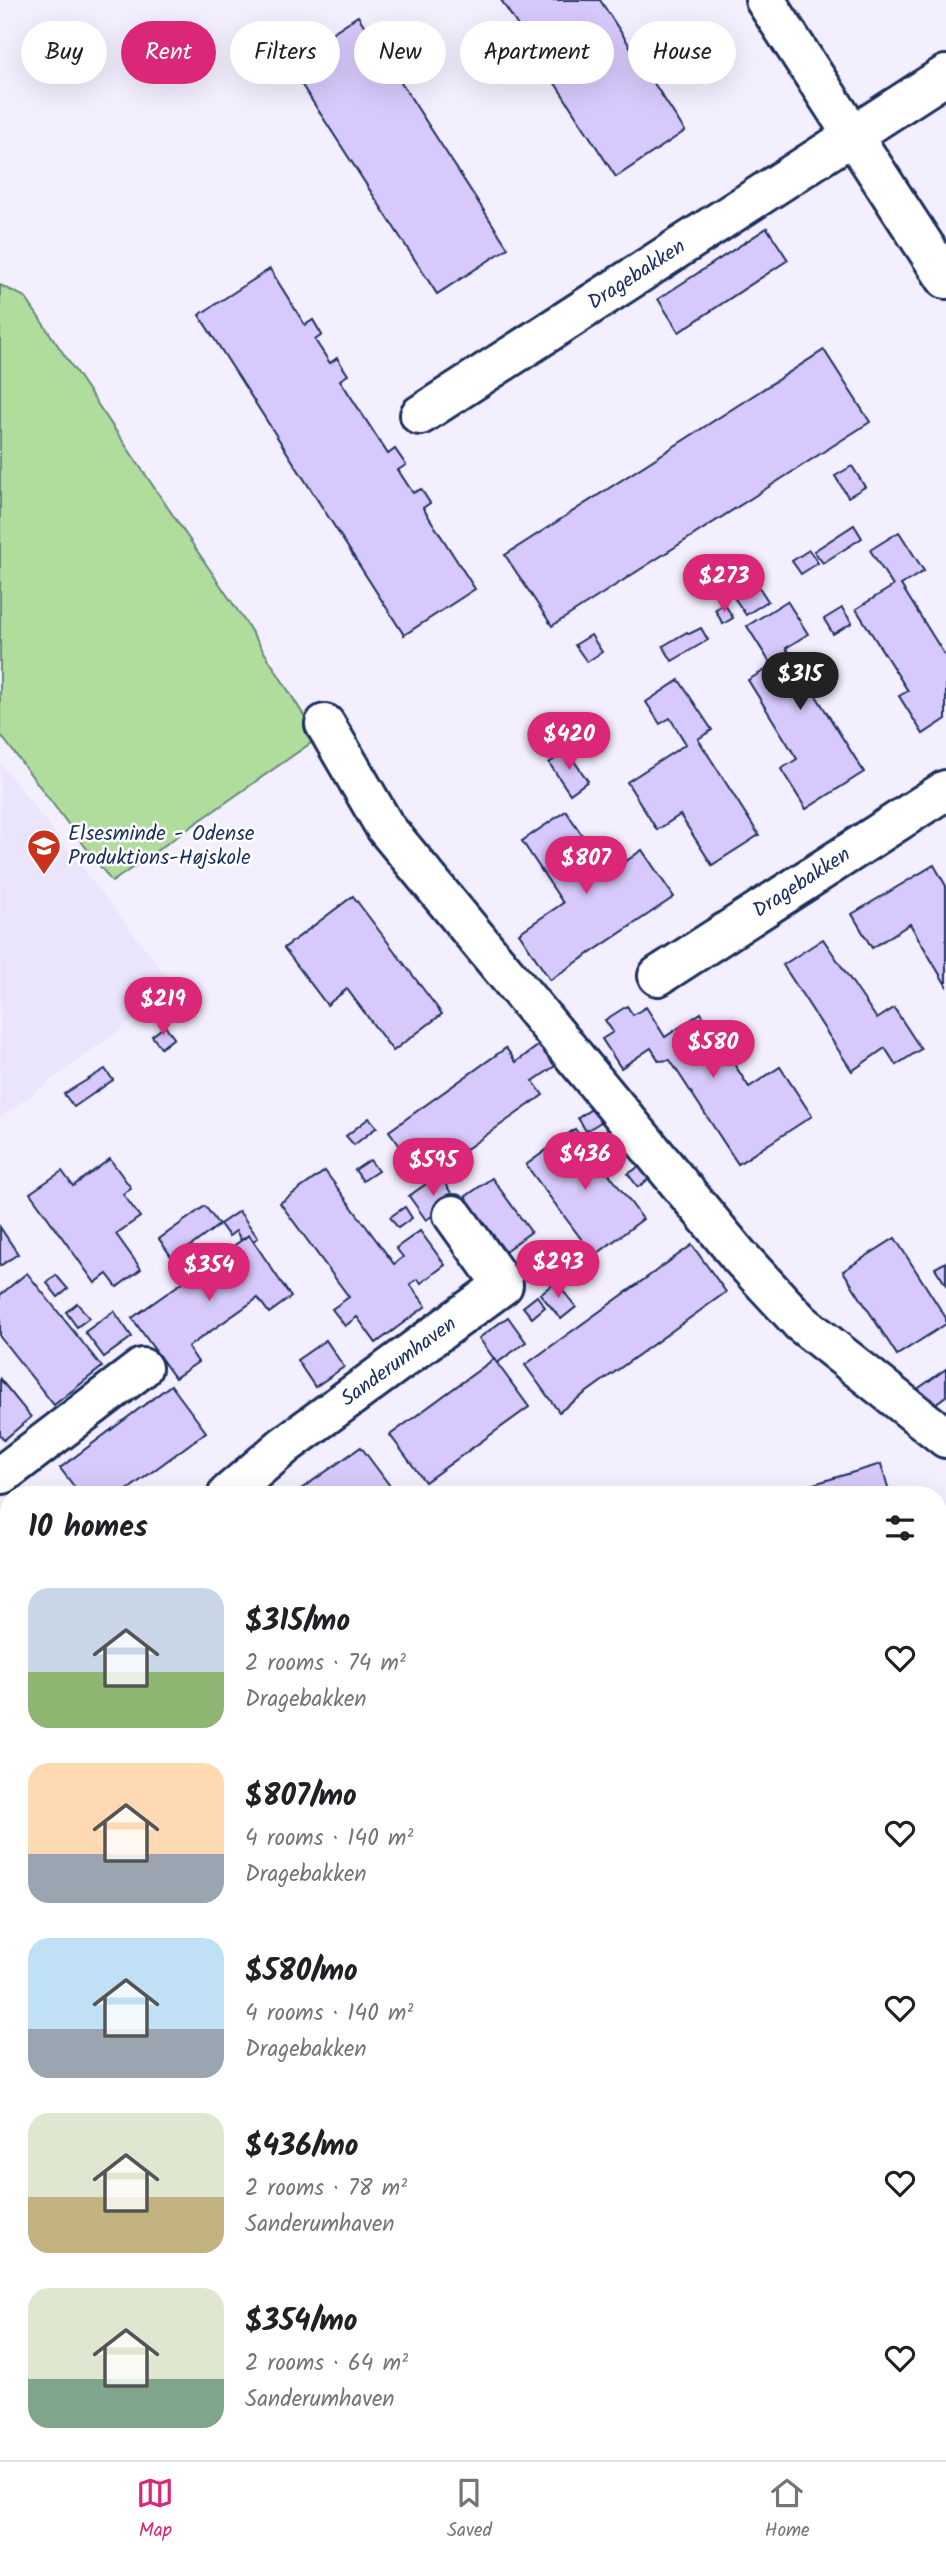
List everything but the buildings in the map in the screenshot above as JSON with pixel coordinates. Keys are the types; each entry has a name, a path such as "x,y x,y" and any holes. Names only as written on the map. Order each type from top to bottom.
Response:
{"street":[{"path":"765,0 946,279"},
{"name":"Dragebakken","path":"420,415 946,75"},
{"path":"325,724 384,827 739,1256 801,1323 946,1438"},
{"name":"Dragebakken","path":"658,976 946,790"},
{"name":"Sanderumhaven","path":"238,1486 285,1446 503,1285 453,1215"},
{"path":"7,1479 142,1368"}],"shaded area":[{"name":"Elsesminde - Odense Produktions-Højskole","path":"0,763 176,988 0,1118"}],"green space":[{"path":"0,285 25,297 246,623 318,738 112,882 0,734"}],"place":[{"name":"Elsesminde - Odense Produktions-Højskole","path":"44,876"}]}
